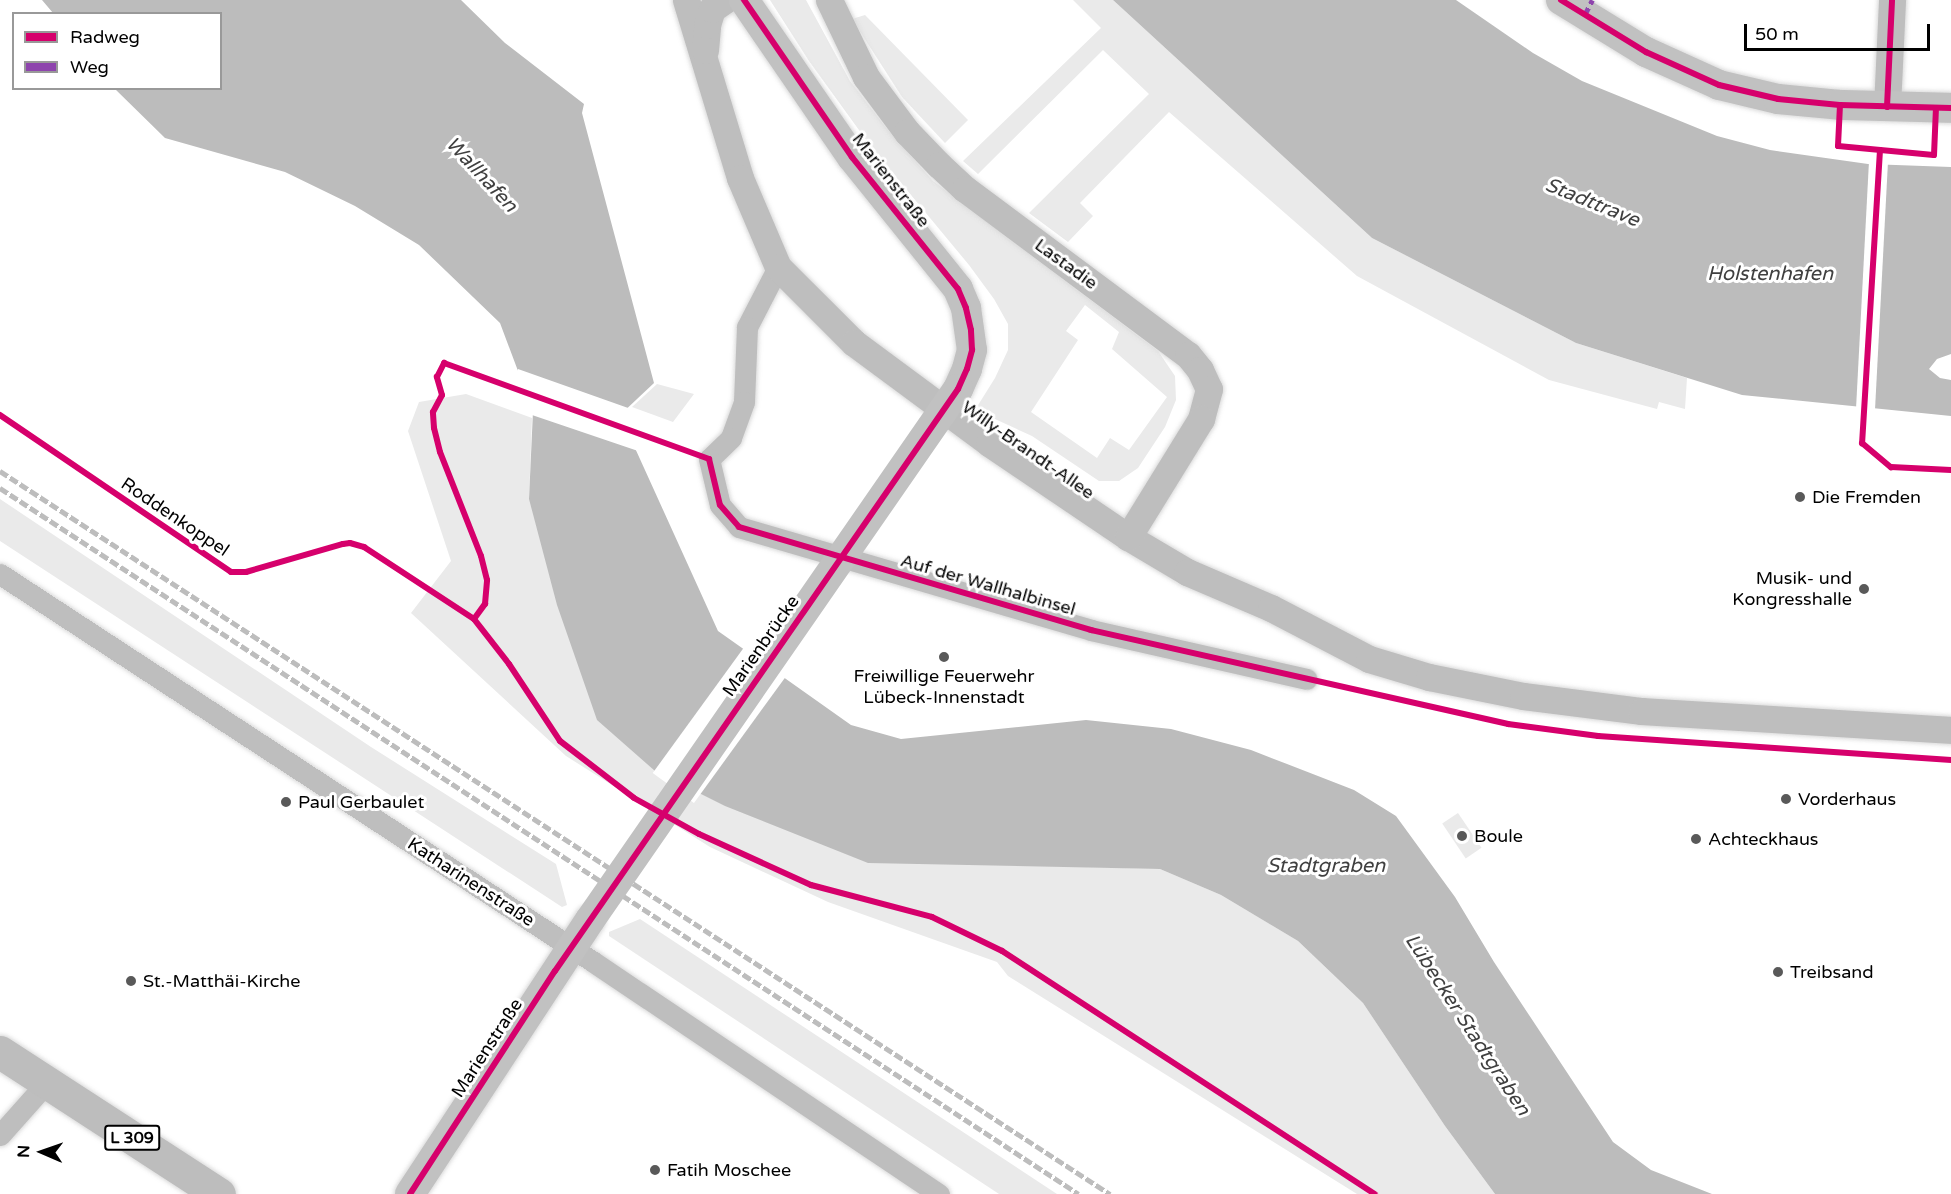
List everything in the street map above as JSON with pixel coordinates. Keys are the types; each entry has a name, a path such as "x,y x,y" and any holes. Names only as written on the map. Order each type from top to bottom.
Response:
{"main road":[{"name":"Marienstraße","path":"744,0 852,157 958,289 966,308 972,350 968,369 958,389"},
{"path":"1579,5 1646,52 1719,85 1778,99 1887,107 1951,108"},
{"name":"Marienbrücke","path":"590,920 958,389"},
{"name":"Marienstraße","path":"410,1194 590,920"},
{"name":"L 309","path":"0,1052 218,1194"}],"street":[{"name":"Willy-Brandt-Allee","path":"686,0 740,178 778,267 854,343 988,442 1128,537 1186,572 1271,608 1369,659 1429,677 1523,696 1642,711 1951,730"},
{"name":"Willy-Brandt-Allee","path":"705,60 707,25 712,9 725,0"},
{"name":"Lastadie","path":"829,0 866,77 907,132 939,165 965,189 1188,355 1200,370 1209,390 1201,419 1128,537"},
{"path":"1887,107 1892,0"},
{"name":"Auf der Wallhalbinsel","path":"778,267 747,327 744,402 731,438 709,459 720,505 740,527 1090,630 1306,679"},
{"name":"Katharinenstraße","path":"0,574 572,948 939,1194"},
{"path":"0,1135 47,1082"}],"shaded area":[{"path":"770,0 806,0 850,81 887,129 933,181 1158,351 1175,376 1176,400 1165,427 1138,468 1119,481 1099,481 1032,436 975,410 995,378 1008,350 1008,324 994,299 969,265 872,148 809,61","holes":["1085,305 1119,332 1112,349 1167,397 1129,450 1110,438 1097,458 1031,412 1078,340 1066,331"]},
{"path":"1073,0 1113,0 1372,238 1576,343 1687,378 1685,409 1659,402 1657,409 1549,380 1357,276 1169,112 1080,203 1093,216 1068,242 1029,213 1149,94 1103,50 978,174 963,161 1101,28"},
{"path":"865,15 968,120 945,143 902,97 852,19"},
{"path":"657,384 694,394 673,422 632,407"},
{"path":"466,394 532,418 529,499 1047,866 1160,869 1221,895 1298,941 1363,1003 1445,1126 1495,1194 1357,1194 1008,976 997,962 828,902 710,847 566,756 411,613 451,561 408,431 419,402"},
{"path":"0,499 371,747 556,864 567,905 562,907 0,541"},
{"name":"Boule","path":"1458,813 1481,848 1466,858 1442,824"},
{"path":"640,919 1057,1194 999,1194 609,936 609,932"}],"water":[{"name":"Stadtgraben","path":"42,0 461,0 505,43 584,104 582,113 654,383 620,415 718,631 851,725 901,739 1086,720 1171,729 1251,750 1354,790 1396,816 1455,897 1494,962 1613,1142 1651,1170 1712,1194 1495,1194 1445,1126 1363,1003 1298,941 1221,895 1160,869 868,863 725,806 655,771 597,720 557,605 529,499 533,411 500,323 419,245 355,206 285,172 165,138 116,90 222,90 222,12 52,12"},
{"name":"Holstenhafen","path":"1113,0 1456,0 1533,53 1582,81 1717,136 1770,150 1868,164 1951,167 1951,354 1937,359 1929,369 1940,378 1951,380 1951,416 1742,395 1576,343 1372,238"}],"pier":[{"path":"1869,161 1888,162 1875,410 1856,409"},
{"path":"518,369 631,409 624,416 641,452 529,414 516,374"},
{"path":"745,646 786,676 694,803 653,773"}],"railway":[{"path":"0,471 1110,1194"},
{"path":"0,488 1079,1194"}],"marked path":[{"path":"1584,16 1592,0"}],"cycle path":[{"path":"410,1194 555,971 958,389 967,369 972,350 971,330 966,308 958,289 852,157 744,0"},
{"path":"1561,0 1646,52 1719,85 1778,99 1840,105 1951,108"},
{"path":"1887,107 1892,0"},
{"path":"1840,105 1838,146 1934,155 1936,108"},
{"path":"1880,150 1862,443 1891,467 1951,470"},
{"path":"474,619 485,604 487,580 481,556 440,452 434,428 433,412 442,395 437,377 444,363 709,459 720,505 739,527 1091,630 1508,724 1598,736 1951,760"},
{"name":"Roddenkoppel","path":"0,415 231,572 246,572 343,544 350,543 364,547 474,619 509,664 560,741 634,798 699,834 811,885 932,917 1002,951 1375,1194"}],"place":[{"name":"Die Fremden","path":"1800,497"},
{"name":"Musik- und Kongresshalle","path":"1864,589"},
{"name":"Freiwillige Feuerwehr Lübeck-Innenstadt","path":"944,657"},
{"name":"Vorderhaus","path":"1786,799"},
{"name":"Paul Gerbaulet","path":"286,802"},
{"name":"Boule","path":"1462,836"},
{"name":"Achteckhaus","path":"1696,839"},
{"name":"Treibsand","path":"1778,972"},
{"name":"St.-Matthäi-Kirche","path":"131,981"},
{"name":"Fatih Moschee","path":"655,1170"}],"water label":[{"name":"Wallhafen","path":"481,175"},
{"name":"Stadttrave","path":"1592,203"},
{"name":"Lübecker Stadtgraben","path":"1467,1025"}]}
